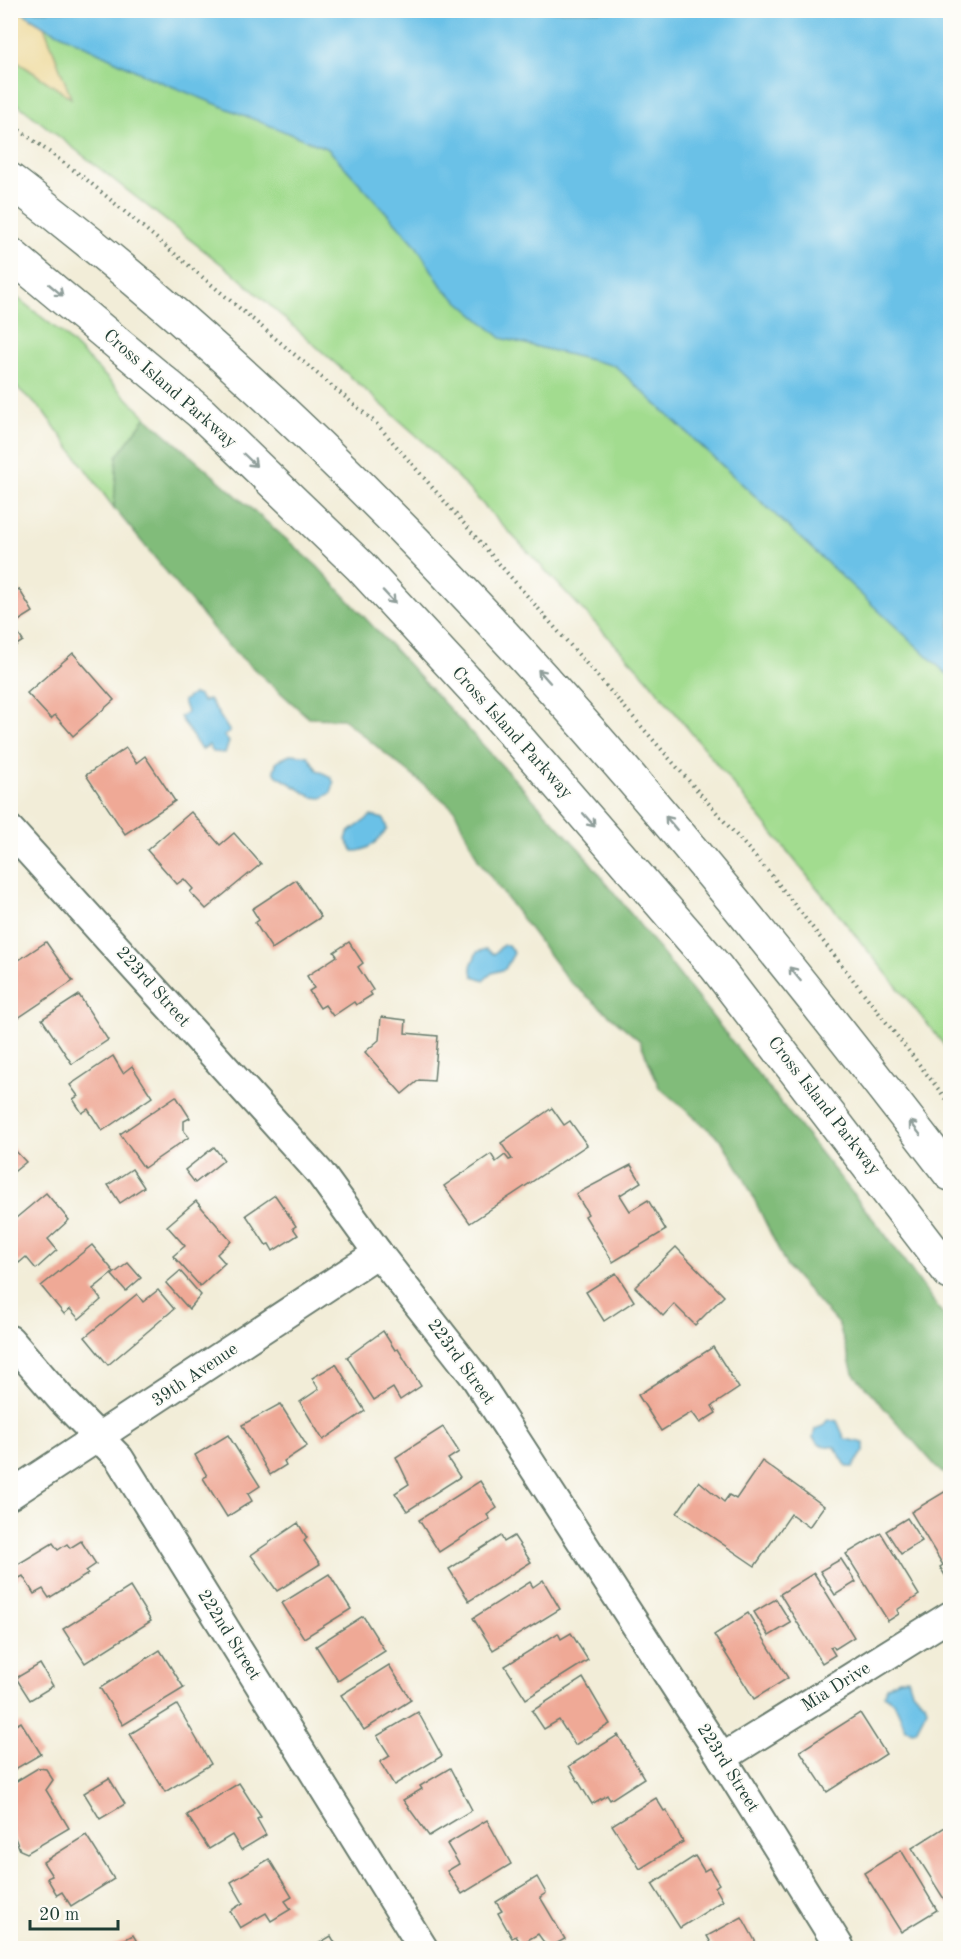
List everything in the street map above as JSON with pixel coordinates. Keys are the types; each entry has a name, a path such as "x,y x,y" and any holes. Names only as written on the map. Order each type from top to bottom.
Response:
{"highway":[{"path":"10,180 71,226 230,361 408,532 545,677 675,827 818,1003 951,1174"},
{"name":"Cross Island Parkway","path":"10,254 201,413 360,566 464,679 717,967 951,1273"}],"street":[{"name":"223rd Street","path":"11,833 320,1173 378,1253 475,1377 722,1758 840,1948"},
{"name":"39th Avenue","path":"10,1495 100,1438 378,1253"},
{"name":"222nd Street","path":"10,1340 62,1400 119,1458 423,1948"},
{"name":"Mia Drive","path":"722,1758 951,1616"}],"green space":[{"path":"20,10 950,11 950,1052 647,678 424,442 239,278 11,99 10,57 70,97 44,26"},
{"path":"10,292 63,334 146,417 117,456 114,508 43,411 11,382"},
{"path":"146,417 317,566 581,851 884,1233 950,1324 950,1476 941,1472 853,1373 839,1325 787,1267 742,1174 722,1141 659,1087 640,1041 568,980 479,861 454,809 343,719 309,718 225,643 114,508 117,456"}],"sand":[{"path":"10,11 20,11 44,26 71,98 11,57"}],"water":[{"path":"20,11 950,11 950,677 615,366 501,338 443,288 415,244 328,149 151,78 44,26"},
{"path":"193,694 199,696 203,702 209,699 230,732 224,736 229,742 225,753 213,752 209,745 201,750 180,717 187,712 183,701"},
{"path":"292,754 308,756 317,770 331,777 334,783 331,793 322,798 312,797 276,775 274,770 277,761"},
{"path":"371,816 384,819 387,829 368,847 353,851 346,840 348,833"},
{"path":"503,945 508,945 514,953 505,969 492,973 484,980 473,976 471,966 477,952 486,949 494,954"},
{"path":"828,1419 837,1421 845,1439 864,1443 864,1451 853,1467 847,1467 835,1447 820,1445 813,1438 815,1429 823,1426"},
{"path":"908,1678 912,1691 925,1702 927,1709 916,1730 912,1731 906,1729 894,1702 884,1695 886,1687 899,1679"}],"building":[{"path":"19,589 33,612 12,625 23,641 10,649 10,595"},
{"path":"73,653 114,700 73,736 55,715 51,719 27,693"},
{"path":"126,748 136,763 145,756 175,801 125,834 86,775"},
{"path":"191,812 220,845 234,833 261,864 206,909 190,892 193,889 184,879 177,884 147,850"},
{"path":"296,880 321,917 272,949 255,923 259,920 252,909"},
{"path":"46,942 73,981 12,1022 10,966"},
{"path":"349,942 363,963 358,967 373,990 370,992 372,995 356,1005 354,1002 333,1016 325,1005 320,1008 309,991 314,988 307,976 337,956 334,952"},
{"path":"79,995 108,1040 72,1064 42,1019"},
{"path":"381,1017 406,1020 405,1033 438,1036 434,1081 419,1080 402,1094 365,1052 379,1040"},
{"path":"113,1056 123,1073 132,1066 152,1097 102,1131 88,1109 82,1113 73,1099 78,1096 70,1085"},
{"path":"176,1096 190,1118 184,1121 184,1131 189,1137 144,1168 120,1134"},
{"path":"552,1108 564,1125 570,1121 587,1145 470,1223 444,1186 491,1154 496,1162 505,1155 509,1160 512,1159 501,1143"},
{"path":"10,1145 26,1162 10,1175"},
{"path":"214,1147 224,1160 195,1183 185,1170"},
{"path":"631,1165 641,1182 620,1195 630,1211 648,1200 666,1230 613,1262 585,1216 588,1214 576,1194"},
{"path":"132,1169 144,1187 120,1203 108,1185"},
{"path":"46,1193 69,1220 48,1239 57,1250 36,1269 26,1257 19,1263 10,1253 10,1223"},
{"path":"275,1195 296,1226 293,1228 298,1235 273,1251 269,1244 266,1245 246,1215"},
{"path":"196,1201 231,1241 217,1254 225,1263 200,1286 173,1256 185,1246 167,1226"},
{"path":"92,1245 114,1272 93,1289 101,1300 79,1319 70,1309 64,1314 41,1286"},
{"path":"676,1247 724,1296 695,1325 674,1304 663,1316 635,1287"},
{"path":"128,1263 141,1278 126,1291 112,1275"},
{"path":"180,1271 201,1295 189,1309 166,1283"},
{"path":"616,1273 634,1301 604,1321 586,1292"},
{"path":"158,1290 174,1309 108,1365 85,1337 137,1294 143,1302"},
{"path":"383,1331 395,1350 398,1349 421,1386 400,1400 393,1388 374,1400 347,1357"},
{"path":"713,1347 739,1388 712,1406 716,1413 700,1423 692,1412 661,1431 638,1395"},
{"path":"336,1364 365,1411 323,1440 300,1402 319,1389 312,1378"},
{"path":"280,1404 307,1446 284,1461 286,1465 270,1475 242,1425"},
{"path":"443,1427 459,1452 448,1459 460,1477 407,1511 395,1493 409,1484 396,1457"},
{"path":"228,1435 260,1486 248,1494 252,1501 227,1517 203,1478 207,1476 195,1455"},
{"path":"762,1461 824,1506 809,1527 791,1514 755,1566 677,1513 699,1481 724,1502 729,1495 736,1499"},
{"path":"480,1481 497,1508 487,1515 490,1519 439,1552 419,1520"},
{"path":"946,1491 950,1498 950,1577 947,1579 940,1567 943,1565 911,1512"},
{"path":"907,1518 922,1541 901,1554 886,1531"},
{"path":"298,1523 307,1538 304,1541 320,1564 277,1591 251,1555"},
{"path":"881,1533 919,1595 897,1610 899,1614 888,1621 846,1554"},
{"path":"501,1536 504,1542 514,1536 531,1562 469,1601 449,1569"},
{"path":"81,1541 96,1564 86,1571 88,1574 49,1598 43,1589 34,1594 23,1576 10,1583 10,1569 53,1543 58,1550 67,1544 70,1548"},
{"path":"841,1559 856,1582 835,1595 820,1571"},
{"path":"814,1573 854,1637 835,1649 833,1646 830,1647 835,1655 822,1663 780,1594"},
{"path":"329,1574 351,1609 304,1638 282,1603"},
{"path":"543,1580 560,1609 493,1650 473,1618 530,1582 533,1587"},
{"path":"130,1587 151,1621 85,1663 63,1629"},
{"path":"776,1599 791,1623 769,1636 754,1612"},
{"path":"748,1613 788,1678 754,1699 714,1635"},
{"path":"363,1616 385,1651 338,1681 316,1646"},
{"path":"558,1633 561,1639 571,1633 588,1660 526,1699 505,1666"},
{"path":"160,1650 184,1688 123,1725 100,1688"},
{"path":"40,1664 53,1686 30,1700 16,1678"},
{"path":"389,1665 411,1700 364,1730 341,1695"},
{"path":"583,1678 610,1724 575,1745 559,1720 544,1729 532,1711"},
{"path":"177,1705 211,1764 165,1792 130,1734"},
{"path":"418,1712 442,1756 394,1785 380,1762 390,1756 377,1736"},
{"path":"860,1713 886,1754 827,1792 800,1751"},
{"path":"21,1722 41,1754 10,1772 10,1728"},
{"path":"618,1735 644,1778 610,1800 607,1795 592,1804 569,1766"},
{"path":"38,1768 46,1769 53,1780 46,1790 69,1828 27,1853 20,1850 10,1826 10,1785"},
{"path":"450,1768 472,1810 429,1836 403,1800 422,1789 420,1786"},
{"path":"109,1778 125,1804 100,1819 84,1793"},
{"path":"239,1783 261,1817 257,1819 266,1835 241,1850 232,1835 209,1849 187,1815"},
{"path":"656,1798 664,1811 666,1810 683,1842 640,1869 612,1825"},
{"path":"487,1820 511,1864 462,1894 447,1871 459,1864 447,1844"},
{"path":"948,1825 950,1829 949,1907 912,1848"},
{"path":"86,1835 114,1879 71,1906 62,1892 57,1895 47,1878 52,1876 43,1862"},
{"path":"901,1850 937,1910 901,1932 864,1873"},
{"path":"695,1856 704,1871 709,1868 719,1884 715,1887 723,1901 680,1928 652,1884"},
{"path":"269,1859 292,1897 285,1901 291,1909 271,1921 266,1913 240,1928 230,1911 243,1903 231,1882"},
{"path":"537,1877 546,1893 540,1897 565,1939 548,1948 538,1934 521,1944 516,1936 512,1938 498,1913 502,1911 496,1902"},
{"path":"742,1917 759,1948 714,1948 707,1936"},
{"path":"133,1935 141,1948 109,1948"},
{"path":"331,1936 338,1948 311,1948"}]}
